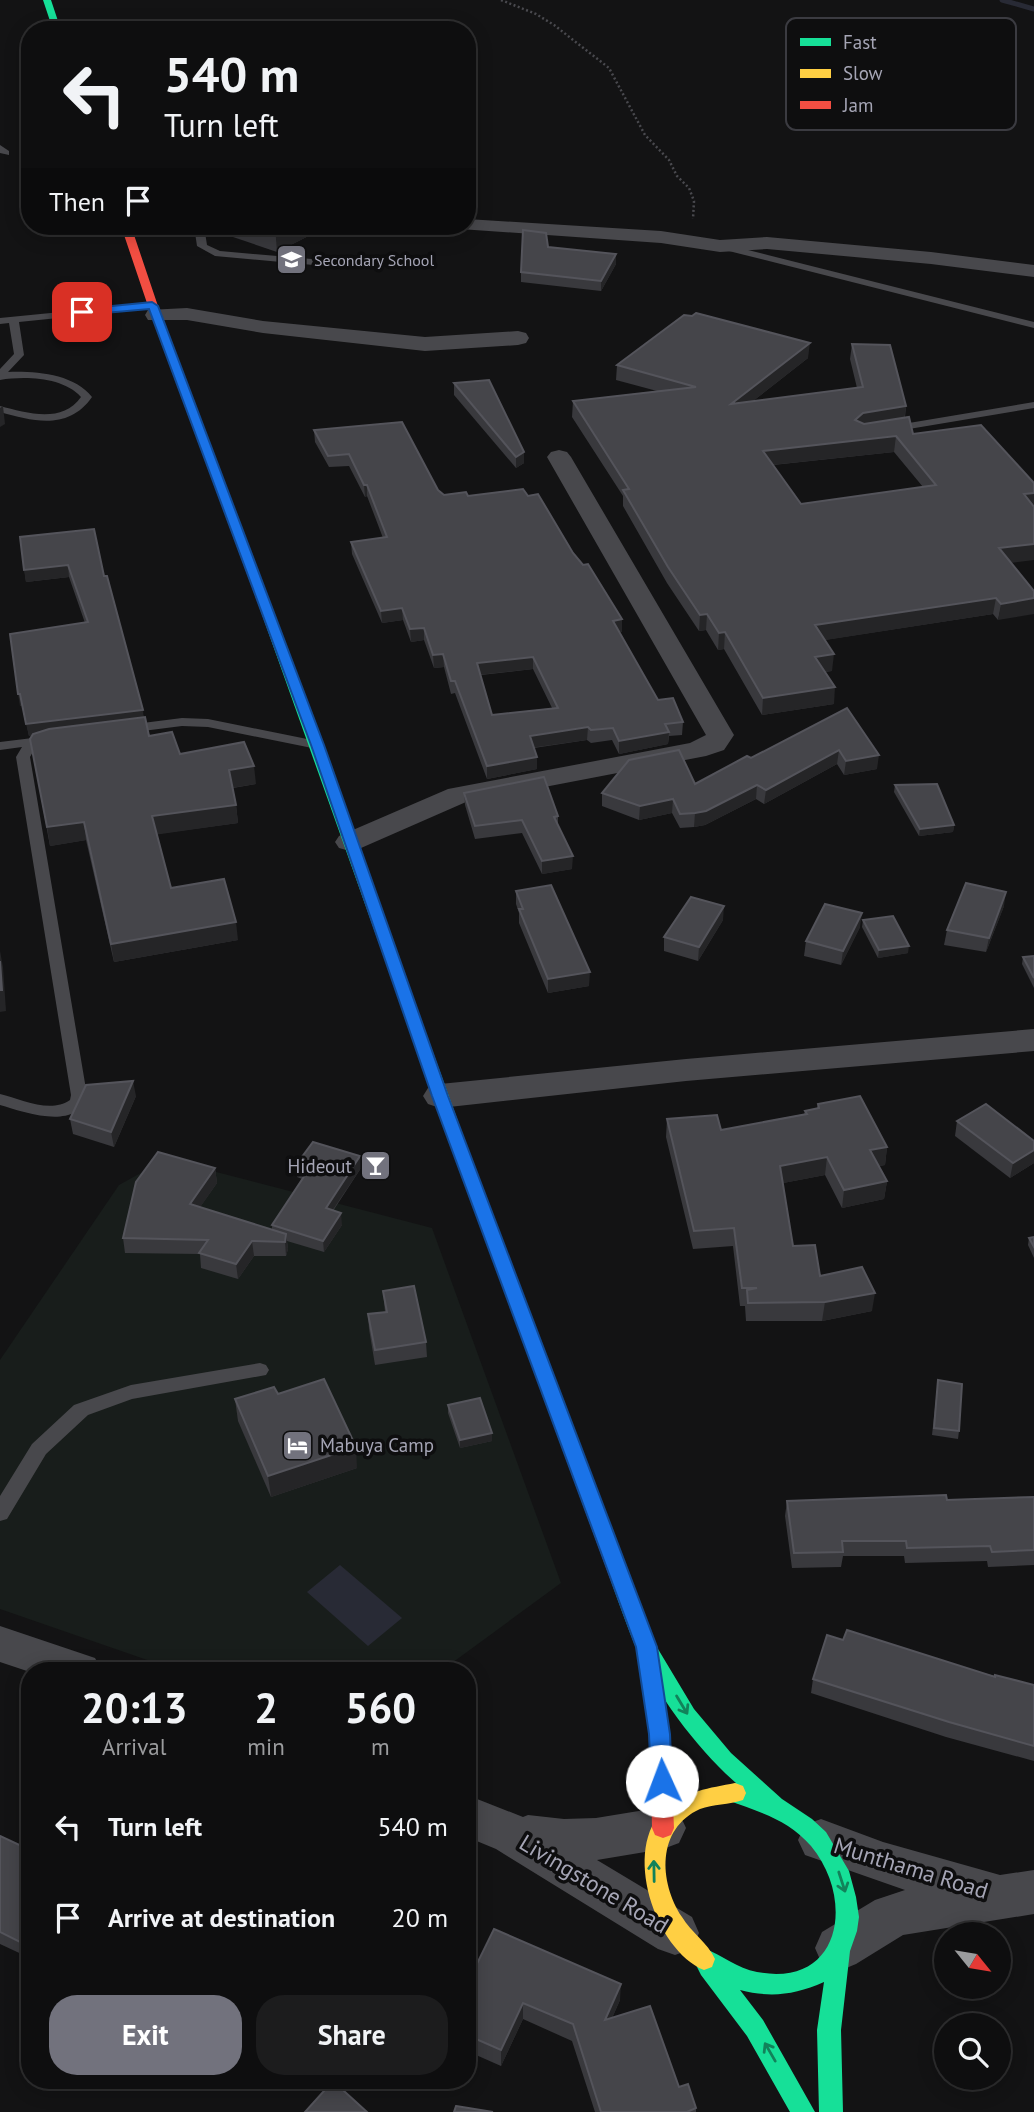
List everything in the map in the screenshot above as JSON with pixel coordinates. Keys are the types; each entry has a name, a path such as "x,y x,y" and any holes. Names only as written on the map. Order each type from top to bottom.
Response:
{"main road":[{"path":"47,0 55,21"},
{"path":"129,235 154,310 317,745 440,1096 646,1647 660,1734 663,1828"},
{"path":"646,1647 694,1724 724,1760 773,1804 798,1819 821,1840 833,1857 846,1894 846,1931 830,1962 818,1973 784,1986 745,1982 692,1949"},
{"path":"773,1804 735,1793 701,1798 686,1805 663,1828 656,1843 653,1879 657,1898 692,1949 755,2028 803,2112"},
{"path":"831,2112 827,2072 830,2013 839,1948"}],"street":[{"path":"476,226 661,237 720,246 767,243 932,258 1034,271"},
{"path":"154,310 263,327 425,344 518,338"},
{"path":"350,842 458,795 696,750 714,744 720,735 559,457"},
{"path":"440,1096 686,1070 1034,1041"},
{"path":"0,1643 54,1662"},
{"name":"Livingstone Road","path":"476,1820 512,1834 692,1949"},
{"name":"Livingstone Road","path":"512,1834 563,1842 603,1841 663,1828"},
{"name":"Munthama Road","path":"821,1840 883,1863 1017,1894"},
{"name":"Munthama Road","path":"839,1948 892,1916 922,1908 1017,1894"}],"lane":[{"path":"200,235 202,246 218,254 346,264"},
{"path":"720,246 1034,325"},
{"path":"0,319 154,310"},
{"path":"0,376 19,355 13,318"},
{"path":"0,376 34,375 81,389 86,397 72,411 56,417 36,418 0,409"},
{"path":"876,432 1034,405"},
{"path":"116,731 182,722 208,723 317,745"},
{"path":"0,746 56,739 29,747 23,757 79,1095 76,1103 65,1112 47,1111 0,1099"},
{"path":"0,1513 39,1449 81,1410 131,1392 260,1370"}],"path":[{"path":"501,0 536,14 554,25 609,68 645,135 669,160 677,176 689,188 694,201 693,219 699,231 706,239 720,246"}],"shaded area":[{"path":"166,1159 432,1228 561,1583 453,1662 153,1662 0,1609 0,1360 119,1185"},
{"path":"340,1565 402,1618 368,1646 307,1592"}],"building":[{"path":"523,230 546,233 548,247 616,254 601,281 521,272"},
{"path":"696,313 810,343 731,404 863,387 852,344 890,345 906,406 863,413 855,420 864,424 909,417 913,434 981,425 1034,483 1034,493 1024,494 1034,507 1034,544 999,548 1034,591 1034,598 1001,604 996,598 815,625 834,654 815,657 835,687 763,698 725,632 719,633 707,614 700,615 668,567 623,490 629,489 573,401 696,387 617,365 684,315 692,316","holes":["896,436 936,485 801,504 763,451"]},
{"path":"489,380 524,452 516,457 454,383"},
{"path":"402,422 438,490 444,495 466,492 468,496 523,489 528,496 538,494 573,553 583,565 588,564 622,619 613,621 658,700 673,698 683,722 665,724 669,732 619,741 613,728 591,730 588,727 530,736 537,757 487,766 455,681 451,681 443,654 433,655 424,628 410,629 402,608 381,611 351,542 387,537 367,485 364,485 349,454 328,456 314,430","holes":["533,657 558,708 492,715 477,663"]},
{"path":"94,529 104,576 107,576 143,710 26,724 18,694 10,634 88,622 68,565 24,570 20,537"},
{"path":"847,708 879,755 846,761 839,750 766,790 757,785 706,811 695,813 680,814 673,799 640,806 602,793 629,760 679,750 695,784"},
{"path":"145,717 149,736 172,732 180,754 244,742 254,766 229,770 236,805 152,816 171,888 224,879 236,922 111,944 84,822 47,827 30,739 33,734 49,729"},
{"path":"544,777 558,816 554,817 573,856 542,861 522,820 475,826 464,793"},
{"path":"937,784 954,825 920,829 895,785"},
{"path":"966,883 1006,892 989,938 947,930"},
{"path":"551,885 590,972 548,979 519,909 523,909 516,891"},
{"path":"691,897 724,906 699,947 664,937"},
{"path":"825,904 862,913 843,951 806,941"},
{"path":"893,916 909,946 879,950 863,920"},
{"path":"1034,956 1034,978 1023,957"},
{"path":"133,1081 111,1132 70,1119 86,1085"},
{"path":"860,1096 887,1147 870,1150 887,1181 844,1190 827,1157 780,1166 793,1246 815,1245 820,1276 862,1267 875,1293 825,1302 748,1303 747,1290 757,1288 742,1288 734,1228 694,1231 667,1119 717,1115 721,1130 807,1114 805,1111 819,1108 818,1104"},
{"path":"986,1104 1034,1141 1034,1150 1013,1163 957,1121"},
{"path":"313,1142 360,1156 326,1208 341,1213 323,1241 272,1225 309,1169 296,1165"},
{"path":"158,1152 215,1168 190,1204 286,1234 285,1242 252,1241 236,1264 199,1253 208,1240 123,1238 136,1182"},
{"path":"414,1286 426,1342 375,1350 368,1314 387,1312 383,1291"},
{"name":"Mabuya Camp","path":"324,1379 356,1447 268,1476 235,1399 274,1387 278,1394"},
{"path":"938,1380 962,1384 959,1431 934,1428"},
{"path":"480,1398 492,1433 460,1440 448,1405"},
{"path":"946,1495 947,1500 1034,1497 1034,1550 992,1552 990,1546 907,1548 906,1541 842,1541 843,1552 794,1553 787,1501"},
{"path":"847,1630 995,1677 1034,1685 1034,1746 813,1679 827,1635 843,1640"},
{"path":"0,1836 21,1846 21,1942 0,1932"},
{"path":"494,1929 621,1984 605,2020 650,2006 679,2087 688,2084 696,2108 687,2112 601,2112 573,2024 523,2003 501,2050 476,2039 476,1966"},
{"path":"326,2089 342,2089 367,2112 305,2112"},
{"path":"456,2106 493,2112 454,2112"}],"waterway":[{"path":"1002,0 1034,9"}],"traffic: fast":[{"path":"47,0 54,21"},
{"path":"265,606 468,1171"},
{"path":"621,1581 646,1647 687,1715 724,1760 773,1803"},
{"path":"704,1959 739,1978 759,1983 779,1985 798,1982 815,1974 830,1961 842,1943 846,1931 847,1911 838,1871 818,1839 790,1814 755,1798 735,1793"},
{"path":"831,2112 829,2030 839,1948"},
{"path":"709,1967 755,2028 803,2112"}],"traffic: slow":[{"path":"704,1959 673,1924 662,1902 655,1879 654,1856 659,1835 672,1816 693,1802 735,1793"}],"traffic: jam":[{"path":"129,235 156,315 265,606"},
{"path":"468,1171 621,1581"},
{"path":"649,1666 660,1734 663,1828"}],"place":[{"name":"Secondary School","path":"291,260"},
{"name":"Hideout","path":"375,1166"},
{"name":"Mabuya Camp","path":"297,1445"}],"route":[{"path":"82,312 152,306 317,745 440,1096 646,1647 660,1734 662,1781"}]}
